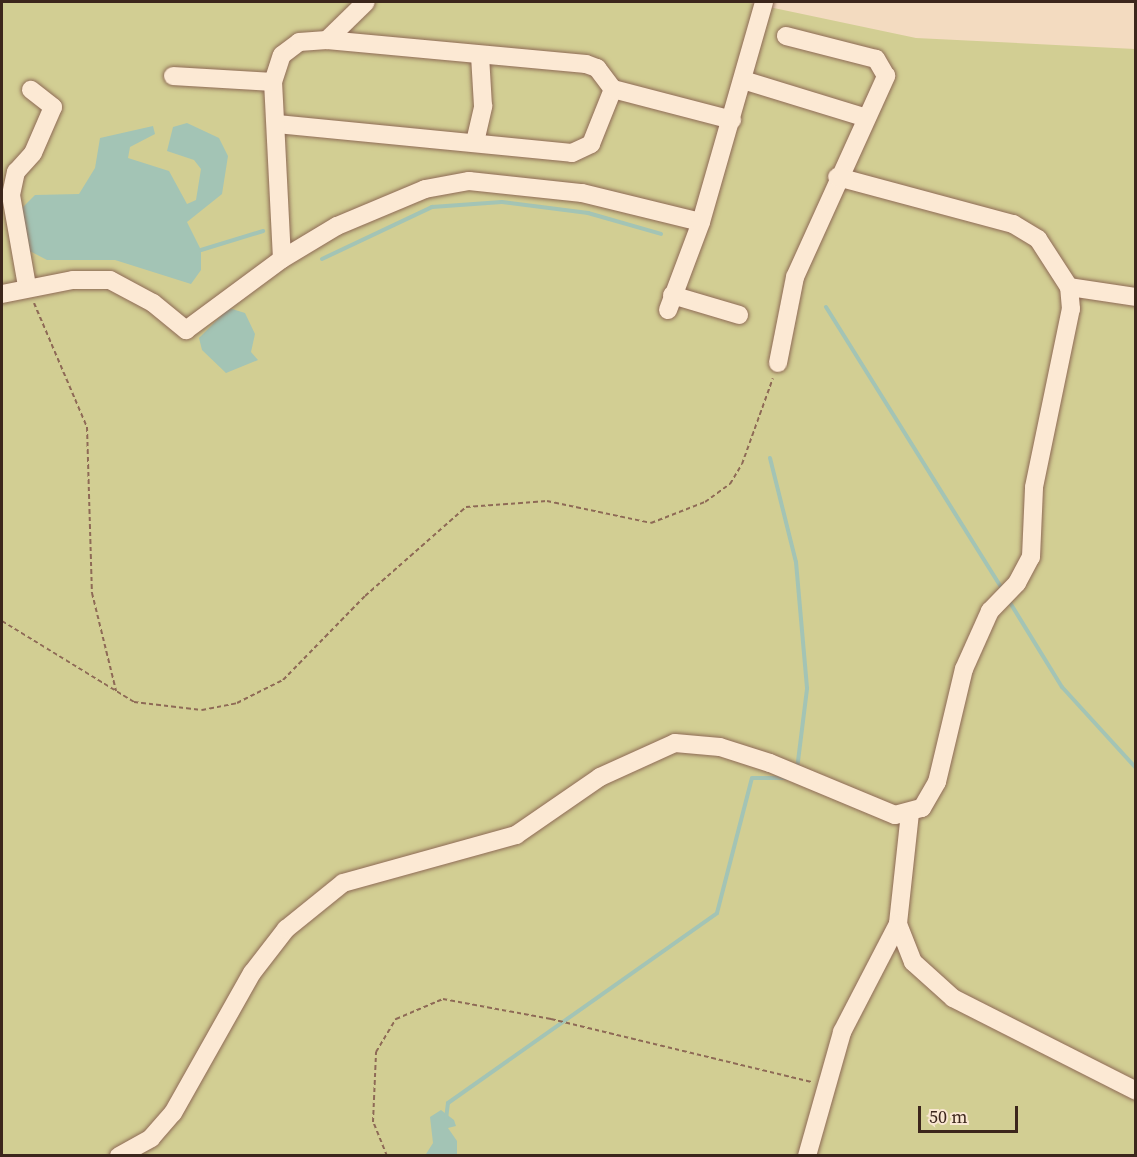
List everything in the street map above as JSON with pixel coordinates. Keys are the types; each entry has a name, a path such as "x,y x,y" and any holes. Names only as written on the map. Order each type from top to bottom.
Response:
{"street":[{"path":"327,40 366,2"},
{"path":"739,315 670,302 700,222 732,120 764,2"},
{"path":"778,363 795,277 863,117 886,76 884,66 876,59 786,36"},
{"path":"282,259 277,124 273,82 282,55 291,47 327,40 480,56 586,64 597,68 613,89 732,120"},
{"path":"475,142 483,106 480,56"},
{"path":"173,76 273,82"},
{"path":"743,80 863,117"},
{"path":"277,124 581,151 596,136 613,89"},
{"path":"27,286 11,195 16,172 33,153 53,107 31,90"},
{"path":"119,1155 151,1138 173,1113 252,973 286,929 343,883 516,835 600,777 675,743 720,747 770,763 807,781 895,815 910,813 922,808 937,782 964,669 990,611 1017,583 1033,548 1034,487 1071,309 1069,287 1038,239 1013,224 837,177"},
{"path":"2,294 27,286 110,280 153,303 186,330 282,259 381,204 469,181 582,193 700,222"},
{"path":"1069,287 1136,297"},
{"path":"807,1155 852,1007 898,924 910,813"},
{"path":"898,924 913,962 953,998 1136,1091"}],"path":[{"path":"27,286 87,427 92,593 116,692"},
{"path":"2,621 134,702 202,710 237,703 274,685 466,507 548,501 651,523 705,502 730,484 742,464 778,363"},
{"path":"387,1155 373,1122 376,1052 396,1019 443,999 551,1019 575,1027 827,1086"}],"shaded area":[{"path":"2,2 745,2 916,38 1135,49 1135,1155 2,1156"},
{"path":"187,123 219,138 228,156 222,194 187,222 201,250 201,270 191,284 115,260 47,260 26,249 19,211 35,195 79,194 95,168 100,138 153,126 155,134 130,147 128,158 169,171 187,204 196,200 201,169 194,160 167,151 173,127"},
{"path":"229,308 245,313 255,334 251,352 258,360 226,373 202,350 199,338"},
{"path":"441,1110 454,1120 456,1126 448,1128 457,1141 457,1155 426,1154 433,1143 430,1117"}],"waterway":[{"path":"322,259 432,207 502,202 588,213 661,234"},
{"path":"201,250 263,231"},
{"path":"826,307 1002,589"},
{"path":"770,458 796,562 807,689 797,769"},
{"path":"1009,601 1062,687 1136,768"},
{"path":"446,1119 448,1103 717,913 752,778 789,778"}]}
